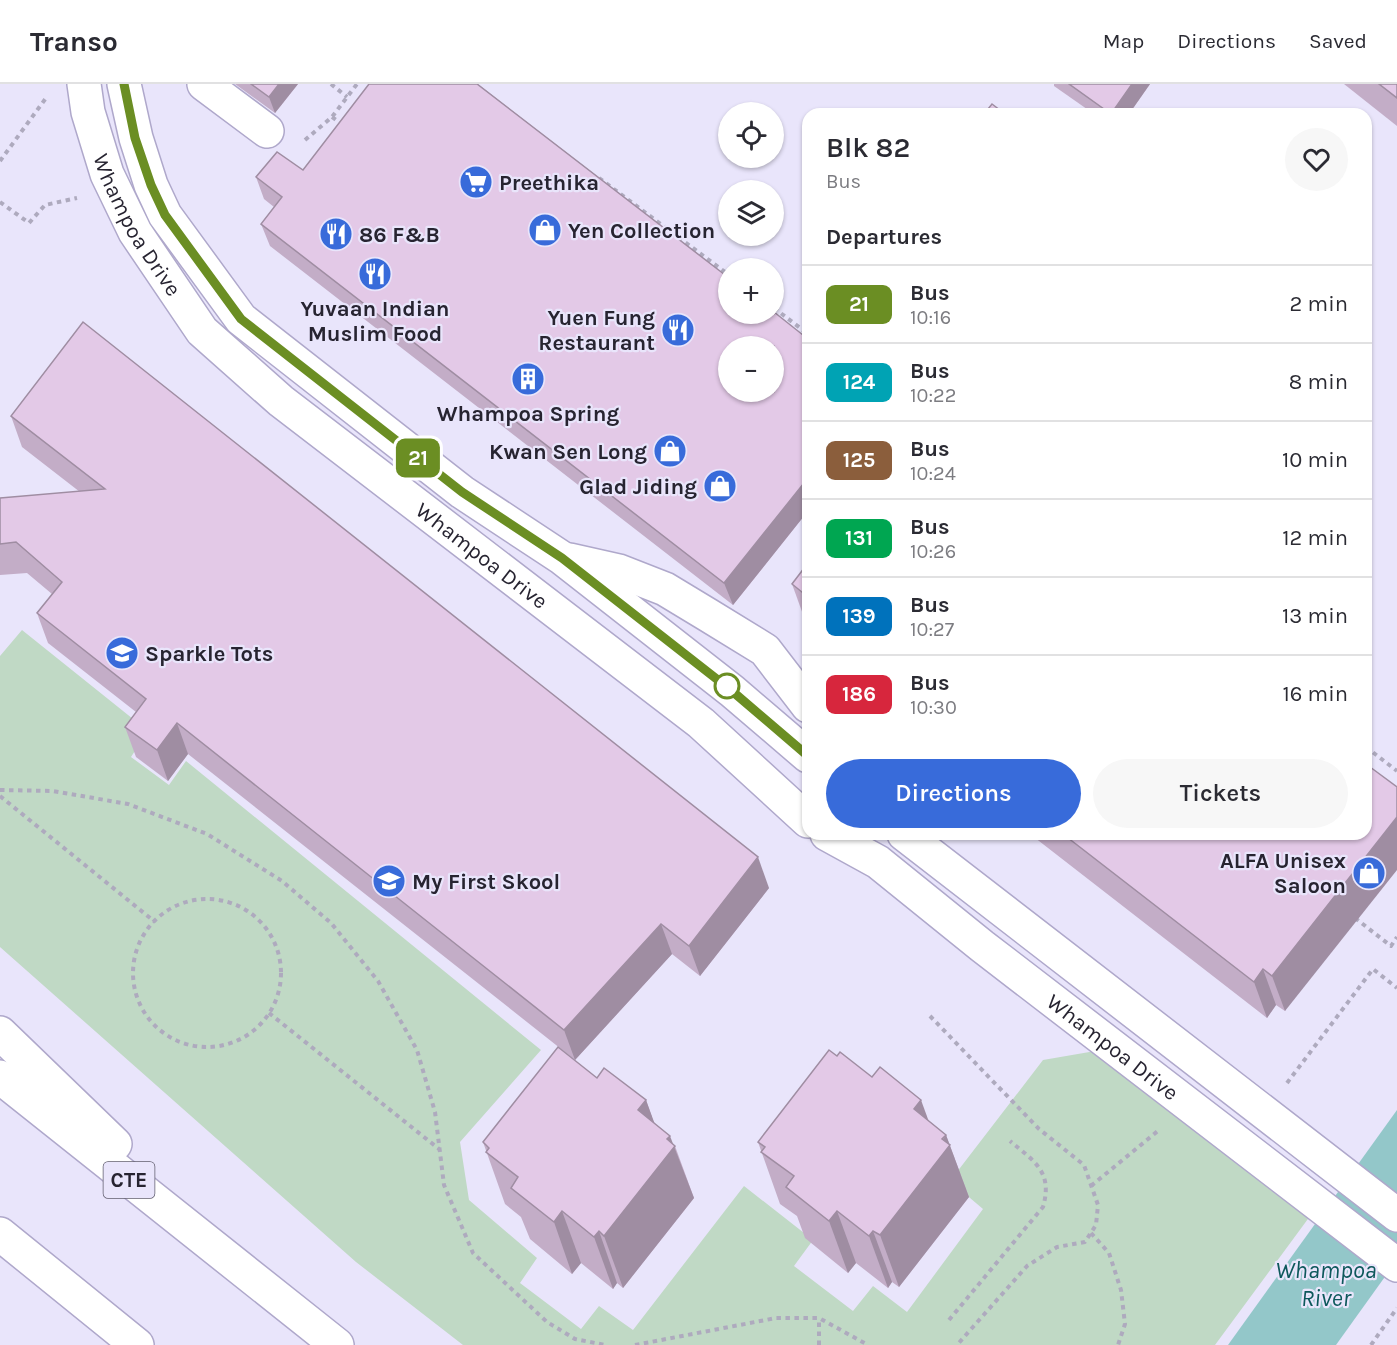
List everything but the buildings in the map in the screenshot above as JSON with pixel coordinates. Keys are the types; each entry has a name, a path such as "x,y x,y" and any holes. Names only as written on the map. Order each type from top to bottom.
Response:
{"main road":[{"path":"86,98 123,84"},
{"name":"Whampoa Drive","path":"123,84 135,138 151,185 165,215 241,319 462,492 562,558 732,691 802,751"},
{"path":"204,84 267,131"},
{"name":"Whampoa Drive","path":"86,98 107,174 135,232 202,331 281,401 700,723 802,816"},
{"path":"562,558 619,571 665,589 765,650 802,698"},
{"name":"Whampoa Drive","path":"838,840 878,862 982,946 1397,1265"},
{"name":"Whampoa Drive","path":"912,840 1397,1215"},
{"path":"0,1033 258,1284"},
{"name":"CTE","path":"0,1077 337,1345"},
{"path":"0,1234 137,1345"}],"path":[{"path":"331,84 347,97"},
{"path":"267,131 287,146 299,146 332,117 357,84"},
{"path":"0,161 49,94"},
{"path":"332,117 350,131"},
{"path":"596,176 718,266"},
{"path":"0,202 29,223 45,205 78,197 85,201"},
{"path":"784,316 802,329"},
{"path":"1372,752 1397,771"},
{"path":"0,790 53,791 128,804 207,834 282,881 332,923 378,981 417,1050 435,1112 444,1185 473,1253 547,1322 575,1339 605,1345"},
{"path":"0,796 155,922"},
{"path":"209,899 232,903 253,914 270,933 280,957 280,983 273,1008 269,1013 258,1028 236,1042 212,1048 186,1045 164,1033 147,1017 136,996 134,972 137,950 155,922 165,913 186,902 209,899"},
{"path":"1347,911 1391,946 1397,937"},
{"path":"1279,1093 1373,969 1397,988"},
{"path":"269,1013 440,1150"},
{"path":"930,1016 1039,1129 1084,1164 1098,1205 1096,1225 1085,1242 1057,1247 1027,1266 957,1345"},
{"path":"1091,1186 1163,1127"},
{"path":"949,1320 1043,1207 1047,1184 1043,1172 1035,1162 1010,1142"},
{"path":"1091,1233 1109,1253 1121,1290 1125,1324 1118,1345"},
{"path":"1371,1345 1397,1308"},
{"path":"635,1345 776,1318 819,1318 865,1344"},
{"path":"819,1318 819,1345"}],"shaded area":[{"path":"22,630 148,731 131,757 169,785 186,761 541,1050 460,1142 469,1200 537,1258 520,1283 581,1329 599,1306 633,1330 744,1186 813,1240 794,1266 853,1311 873,1286 907,1312 983,1209 950,1181 1043,1060 1101,1050 1316,1208 1215,1345 463,1345 356,1262 0,947 0,656"}],"water":[{"name":"Whampoa River","path":"1397,1110 1397,1260 1336,1345 1228,1345"}],"bus line":[{"name":"21","path":"124,84 135,138 151,185 165,215 241,319 462,492 562,558 732,691 802,751"}],"place":[{"name":"Preethika","path":"476,182"},
{"name":"Yen Collection","path":"545,230"},
{"name":"86 F&B","path":"336,234"},
{"name":"Yuvaan Indian Muslim Food","path":"375,274"},
{"name":"Yuen Fung Restaurant","path":"678,330"},
{"name":"Whampoa Spring","path":"528,379"},
{"name":"Kwan Sen Long","path":"670,451"},
{"name":"Glad Jiding","path":"720,486"},
{"name":"Sparkle Tots","path":"122,653"},
{"name":"ALFA Unisex Saloon","path":"1369,873"},
{"name":"My First Skool","path":"389,881"}]}
